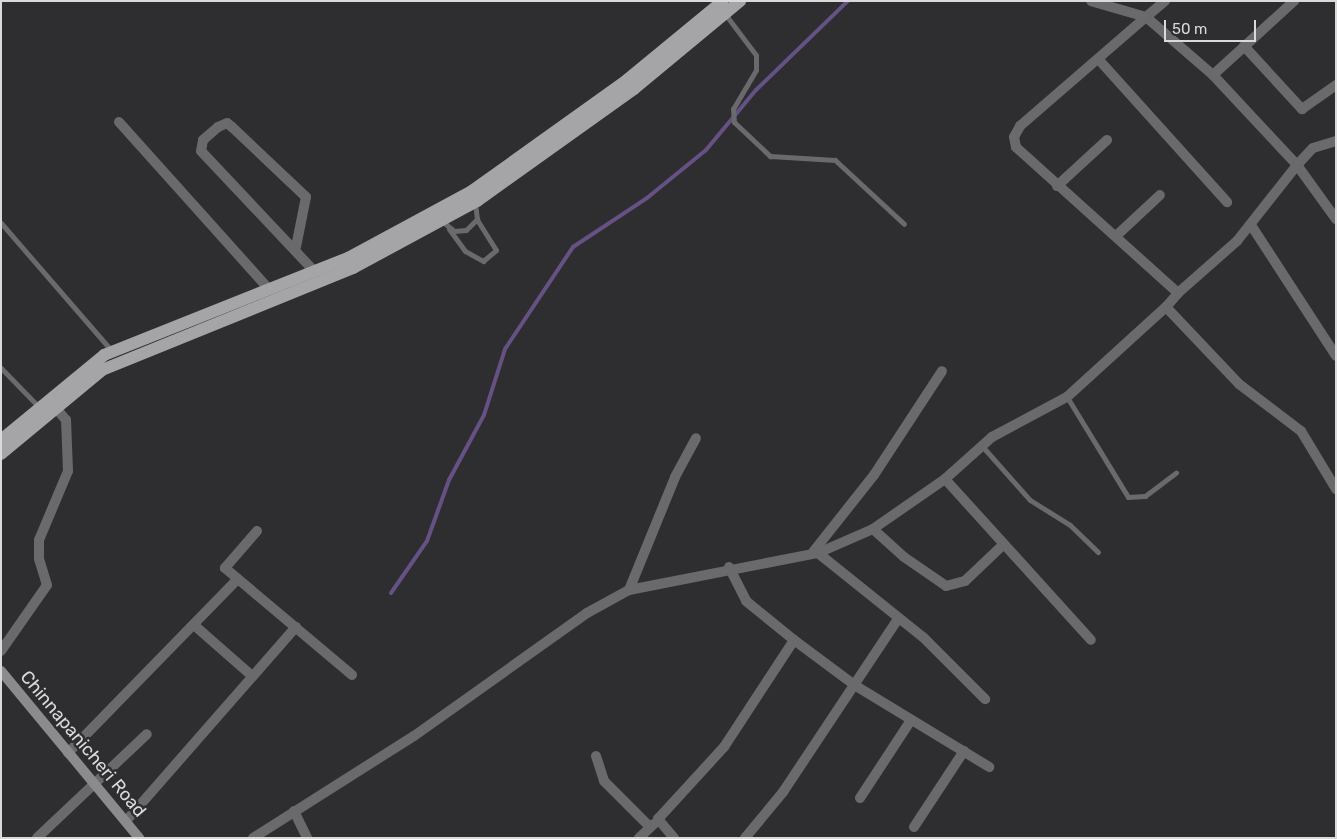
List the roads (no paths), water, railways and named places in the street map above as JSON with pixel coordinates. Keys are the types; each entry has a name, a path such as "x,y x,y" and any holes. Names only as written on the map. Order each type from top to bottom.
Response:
{"main road":[{"path":"1,440 39,407 112,352 348,258 472,191 724,8 740,1"},
{"path":"1,454 55,407 102,370 353,268 445,225 634,89 724,8"}],"street":[{"path":"1091,1 1146,17 1213,75 1296,165 1336,219"},
{"path":"1165,1 1100,61 1020,126 1014,137 1016,147 1057,186 1116,236 1178,293"},
{"path":"1213,75 1294,1"},
{"path":"1244,46 1302,109 1336,85"},
{"path":"1100,61 1227,202"},
{"path":"119,122 269,289"},
{"path":"296,247 306,197 227,123 218,127 203,140 201,151 296,247 314,271"},
{"path":"1057,186 1107,140"},
{"path":"253,838 414,736 587,613 629,590 729,567 815,553 873,529 945,479 982,446 1066,397 1166,308 1178,293 1251,225 1296,165 1313,148 1336,141"},
{"path":"1116,236 1160,195"},
{"path":"1251,225 1336,356"},
{"path":"1166,308 1239,384 1301,430 1336,489"},
{"path":"815,553 874,475 942,372"},
{"path":"1,651 48,585 38,560 39,540 68,471 66,420 55,407"},
{"path":"629,590 675,477 696,438"},
{"path":"945,479 1003,546 1091,640"},
{"path":"873,529 904,557 946,586 965,581 1003,546"},
{"path":"257,531 225,568 352,675"},
{"path":"815,553 923,637 985,698"},
{"path":"729,567 746,601 794,640 856,686 990,767"},
{"path":"68,753 238,579"},
{"path":"745,838 783,792 856,686 898,619"},
{"path":"194,625 252,676"},
{"path":"126,821 296,627"},
{"path":"639,838 724,748 794,640"},
{"name":"Chinnapanicheri Road","path":"1,671 139,838"},
{"path":"860,798 912,720"},
{"path":"37,838 96,786 147,734"},
{"path":"914,827 964,751"},
{"path":"596,756 604,781 674,838"},
{"path":"294,812 307,838"}],"lane":[{"path":"724,8 756,56 756,70 733,109 734,122 770,156 835,160 904,224"},
{"path":"445,225 465,251 482,261 496,250 477,219 475,202"},
{"path":"445,225 466,230 477,219"},
{"path":"1,223 112,352"},
{"path":"1,368 39,407"},
{"path":"1066,397 1128,497 1145,496 1176,473"},
{"path":"982,446 1030,500 1070,525 1098,552"}],"waterway":[{"path":"391,593 427,541 449,480 484,415 505,349 573,247 647,198 706,150 756,90 848,1"}]}
